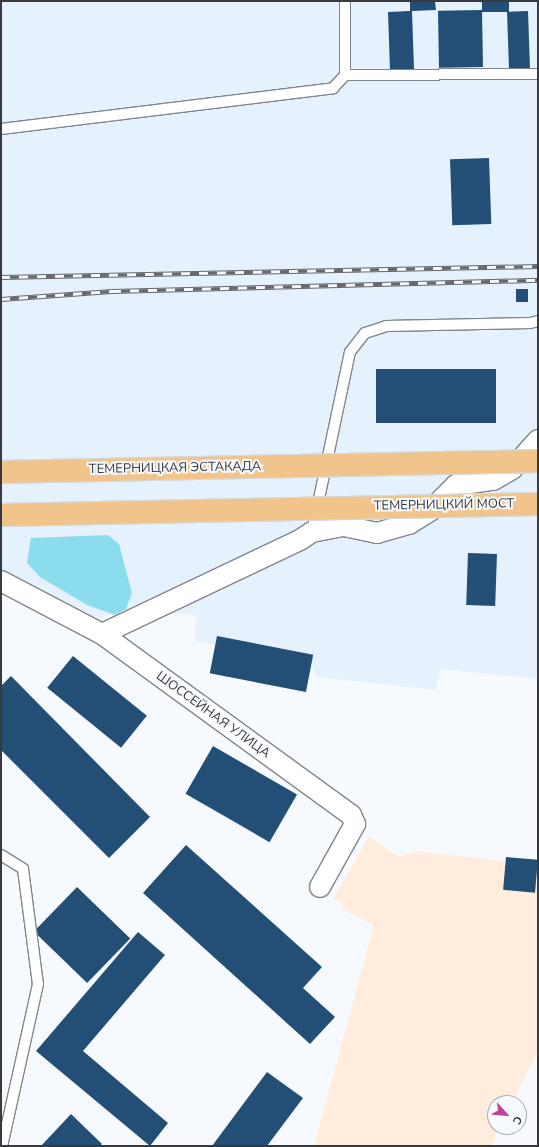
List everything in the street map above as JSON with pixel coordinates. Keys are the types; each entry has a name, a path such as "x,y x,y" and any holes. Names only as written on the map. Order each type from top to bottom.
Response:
{"main road":[{"name":"ТЕМЕРНИЦКАЯ ЭСТАКАДА","path":"1,472 538,461"},
{"name":"ТЕМЕРНИЦКИЙ МОСТ","path":"1,515 538,504"}],"street":[{"path":"102,634 300,540 312,532 344,526 377,533 409,524 430,511 456,486 494,480 512,469 538,440"},
{"name":"ШОССЕЙНАЯ УЛИЦА","path":"1,581 102,634 351,815 355,824 320,887"}],"lane":[{"path":"1,129 333,88 345,75 345,1"},
{"path":"345,75 538,74"},
{"path":"312,532 350,352 365,333 386,326 530,323 538,321"},
{"path":"1,855 23,869 38,984 2,1146"}],"shaded area":[{"path":"1,1 538,1 538,679 440,669 436,690 316,677 311,662 195,641 196,615 132,609 91,620 1,575"},
{"path":"369,836 399,857 416,851 538,865 538,1050 516,1095 487,1095 487,1135 496,1135 491,1146 314,1146 374,925 342,909 343,904 333,899"}],"water":[{"path":"108,535 119,544 132,593 126,609 115,615 87,605 40,577 27,563 31,538"}],"building":[{"path":"410,1 435,1 436,10 412,11 414,69 390,70 388,12 410,11"},
{"path":"482,1 509,1 509,12 482,12"},
{"path":"482,10 483,67 439,68 438,11"},
{"path":"528,11 530,69 509,70 507,12"},
{"path":"489,158 491,224 452,225 450,159"},
{"path":"516,289 528,289 528,302 516,302"},
{"path":"376,369 496,369 496,423 376,423"},
{"path":"468,553 497,554 495,606 466,605"},
{"path":"217,636 313,655 306,692 210,673"},
{"path":"73,656 147,716 121,748 47,688"},
{"path":"11,676 150,817 109,858 1,750 1,686"},
{"path":"213,746 297,794 270,842 186,794"},
{"path":"186,845 322,967 303,988 335,1017 310,1044 143,893"},
{"path":"506,857 538,860 535,893 503,890"},
{"path":"77,887 130,938 87,983 34,932"},
{"path":"138,932 165,955 83,1051 168,1123 150,1146 36,1051"},
{"path":"267,1072 303,1098 267,1146 212,1146"},
{"path":"71,1114 102,1144 100,1146 41,1146"}],"railway":[{"path":"1,277 538,266"},
{"path":"1,299 112,291 538,280"}]}
